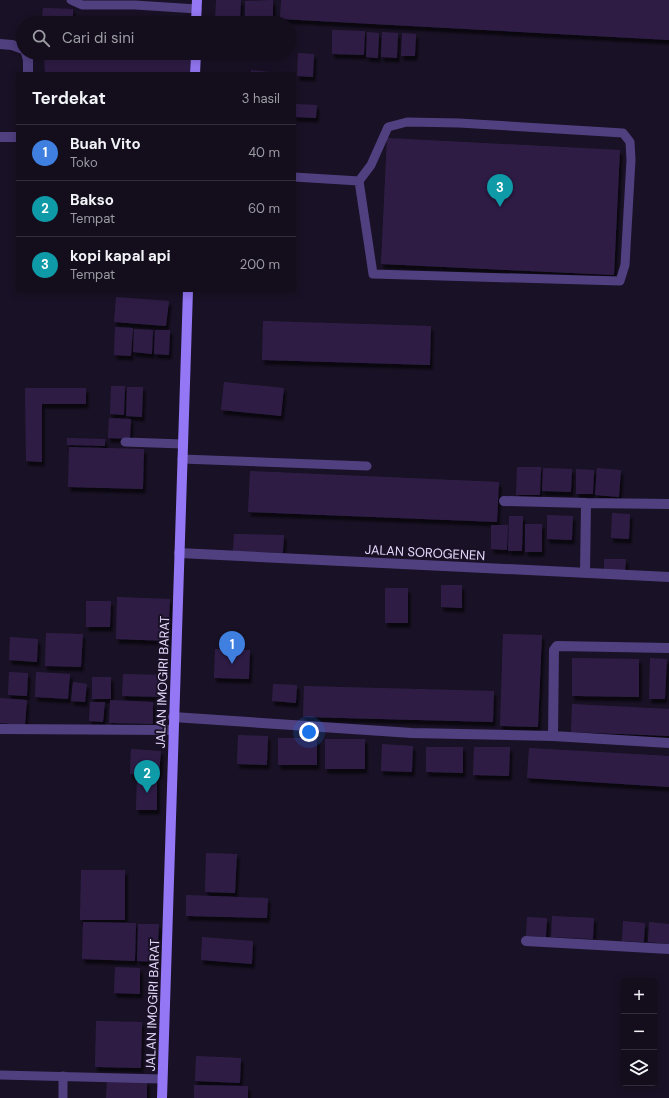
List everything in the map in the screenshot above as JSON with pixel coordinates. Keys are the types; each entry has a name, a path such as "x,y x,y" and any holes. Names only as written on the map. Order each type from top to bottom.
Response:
{"main road":[{"path":"196,16 197,5"},
{"path":"195,72 196,60"},
{"name":"JALAN IMOGIRI BARAT","path":"162,1098 173,716 188,292"}],"street":[{"path":"0,44 16,46"},
{"path":"28,60 28,72"},
{"path":"0,137 16,137"},
{"path":"504,501 586,504 669,504"},
{"path":"585,573 586,504"},
{"name":"JALAN SOROGENEN","path":"179,553 669,577"},
{"path":"553,736 554,652 557,646 669,648"},
{"path":"173,716 412,732 553,736 669,744"},
{"path":"0,729 173,730"},
{"path":"526,942 669,948"}],"lane":[{"path":"71,0 82,5 197,5"},
{"path":"407,122 459,123 622,133 630,142 631,160 625,265 620,281 373,274 359,181 371,165 388,127 407,122"},
{"path":"296,177 359,181"},
{"path":"125,442 183,444"},
{"path":"182,460 367,466"},
{"path":"0,1075 162,1079"},
{"path":"63,1076 63,1098"}],"building":[{"path":"216,0 241,0 240,16 215,16"},
{"path":"273,0 273,16 245,16 245,1"},
{"path":"281,0 669,0 669,40 296,20 296,16 280,16"},
{"path":"43,8 73,9 73,16 42,16"},
{"path":"332,30 365,31 364,55 332,54"},
{"path":"367,32 379,33 378,58 366,57"},
{"path":"382,32 398,33 397,58 381,57"},
{"path":"402,33 416,34 415,56 401,56"},
{"path":"298,53 314,54 313,77 297,76"},
{"path":"44,60 190,60 190,72 45,72"},
{"path":"251,70 270,72 251,72"},
{"path":"296,104 317,105 316,118 296,117"},
{"path":"387,138 620,150 614,275 381,264"},
{"path":"116,297 169,301 166,326 114,322"},
{"path":"263,321 431,326 430,365 262,360"},
{"path":"115,327 133,328 131,356 114,355"},
{"path":"134,329 153,330 152,354 133,352"},
{"path":"155,330 170,330 169,355 154,354"},
{"path":"224,382 284,388 281,416 221,410"},
{"path":"111,386 125,386 124,415 110,414"},
{"path":"127,387 143,387 142,417 126,416"},
{"path":"25,388 86,388 86,404 42,404 42,462 26,461"},
{"path":"109,418 131,419 130,439 108,438"},
{"path":"67,438 105,439 105,446 67,445"},
{"path":"69,447 144,449 143,489 68,487"},
{"path":"517,467 541,467 540,495 516,495"},
{"path":"543,468 572,469 571,492 542,491"},
{"path":"597,468 621,470 619,497 595,495"},
{"path":"576,469 594,470 593,494 576,494"},
{"path":"250,471 499,482 497,522 248,512"},
{"path":"612,513 630,514 629,539 611,538"},
{"path":"547,515 573,516 572,540 547,539"},
{"path":"509,516 523,516 522,551 508,551"},
{"path":"525,524 542,524 542,552 525,552"},
{"path":"491,525 508,525 507,550 491,549"},
{"path":"234,534 284,535 283,553 233,551"},
{"path":"604,559 626,559 625,573 604,572"},
{"path":"441,585 462,585 462,608 441,607"},
{"path":"385,588 408,588 408,623 385,623"},
{"path":"117,597 170,599 168,641 116,639"},
{"path":"86,601 111,601 110,627 86,627"},
{"path":"46,633 83,634 81,667 45,666"},
{"path":"503,634 542,635 538,727 500,726"},
{"path":"10,637 38,639 37,662 9,660"},
{"path":"215,649 250,650 249,679 214,678"},
{"path":"572,658 639,659 639,697 572,696"},
{"path":"650,658 667,659 665,699 649,699"},
{"path":"9,672 28,673 27,696 8,695"},
{"path":"36,672 70,674 68,699 35,697"},
{"path":"123,674 163,675 162,697 122,696"},
{"path":"92,677 111,677 111,699 92,699"},
{"path":"73,682 87,684 85,702 71,701"},
{"path":"273,684 297,685 296,703 272,701"},
{"path":"304,686 494,691 493,722 303,717"},
{"path":"0,698 27,700 25,725 0,723"},
{"path":"110,700 153,702 153,724 109,723"},
{"path":"90,702 105,702 103,722 89,721"},
{"path":"572,704 669,709 669,736 571,732"},
{"path":"238,735 268,736 267,765 237,764"},
{"path":"278,738 317,738 317,765 278,765"},
{"path":"325,739 365,739 365,769 325,769"},
{"path":"382,744 413,746 412,772 381,771"},
{"path":"426,747 463,747 463,773 426,772"},
{"path":"474,747 510,747 509,776 473,775"},
{"path":"529,748 669,756 669,787 527,778"},
{"path":"131,749 161,751 159,775 130,774"},
{"path":"137,777 157,777 157,810 136,810"},
{"path":"206,853 237,854 235,893 205,892"},
{"path":"81,870 125,870 125,920 80,920"},
{"path":"186,895 268,898 267,918 186,916"},
{"path":"552,916 594,918 593,939 551,937"},
{"path":"527,917 547,918 546,937 526,936"},
{"path":"623,921 645,923 644,942 622,941"},
{"path":"83,922 136,923 135,961 82,959"},
{"path":"649,922 669,924 669,944 648,942"},
{"path":"138,924 159,924 157,962 137,961"},
{"path":"202,937 253,941 252,964 201,960"},
{"path":"115,967 140,968 140,994 114,993"},
{"path":"96,1021 142,1022 141,1068 95,1067"},
{"path":"196,1056 241,1058 240,1083 195,1081"},
{"path":"107,1079 147,1081 147,1098 106,1098"},
{"path":"194,1085 248,1086 248,1098 194,1098"}],"place":[{"name":"kopi kapal api","path":"500,207"},
{"name":"Buah Vito","path":"232,664"},
{"name":"Bakso","path":"147,793"}]}
